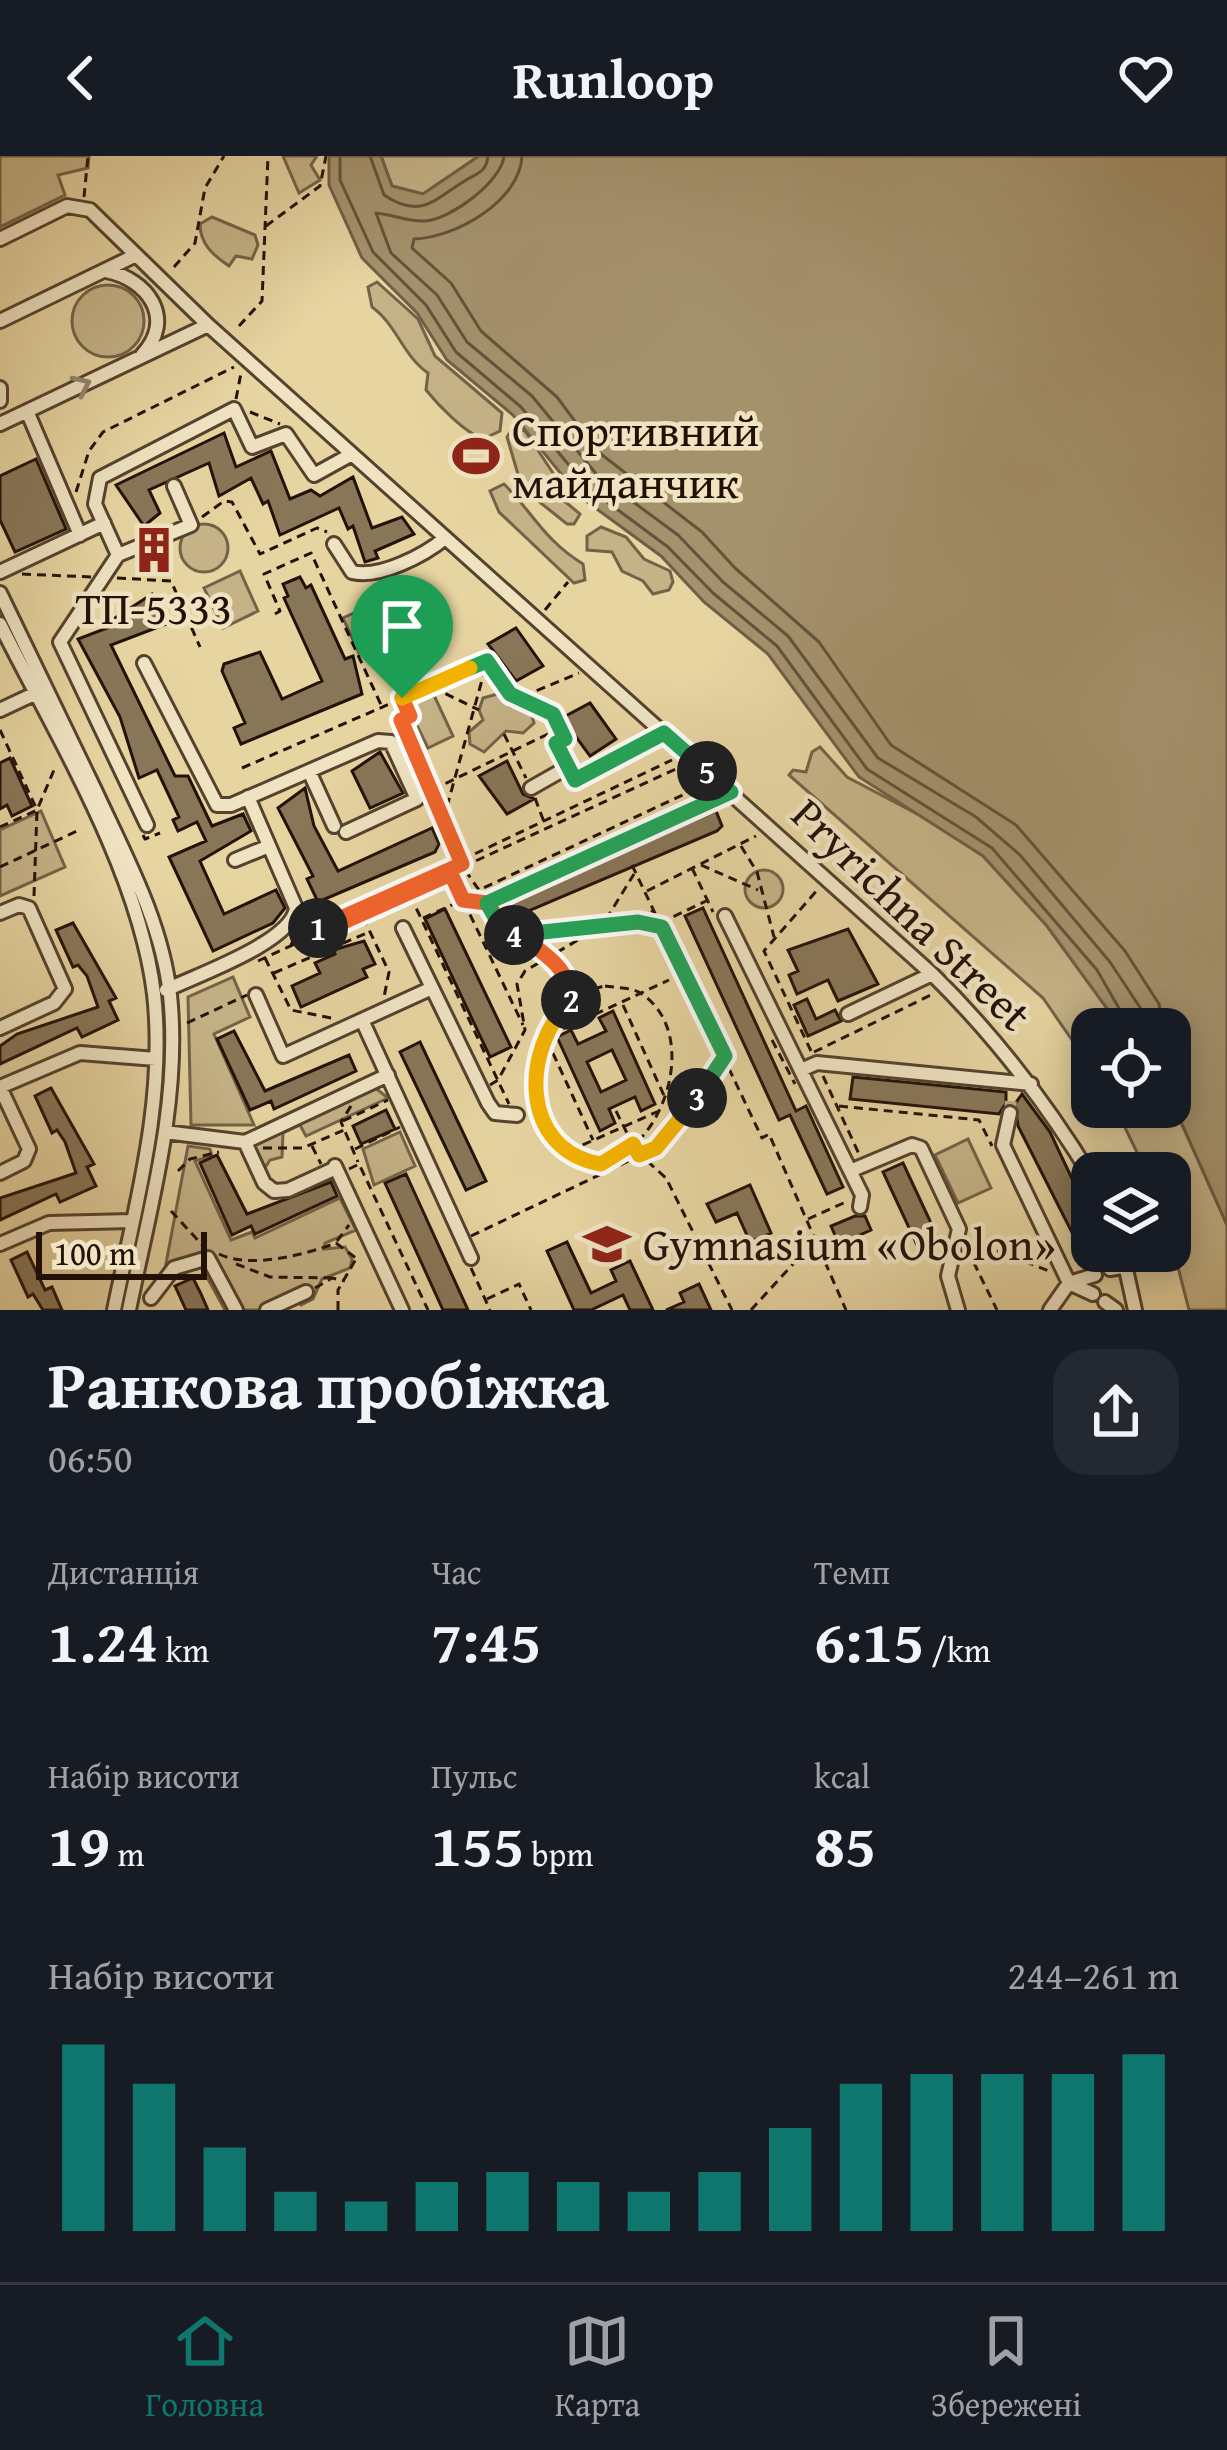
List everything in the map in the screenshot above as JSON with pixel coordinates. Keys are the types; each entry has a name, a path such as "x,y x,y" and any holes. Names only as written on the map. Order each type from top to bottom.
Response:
{"street":[{"name":"Pryrichna Street","path":"0,239 79,205 932,974 986,1028 1031,1084 1075,1152"},
{"path":"0,321 134,256"},
{"path":"103,270 136,280 155,305 155,335 136,360"},
{"path":"0,424 208,325"},
{"path":"0,388 0,401"},
{"path":"118,554 95,504 100,478 234,409 252,446 286,434 314,475 352,454"},
{"path":"27,411 80,535"},
{"path":"147,825 60,642 97,577 118,554 191,525 174,486"},
{"path":"0,572 104,523"},
{"path":"334,544 352,572 362,574 385,569 446,538"},
{"path":"0,593 130,864 157,936 169,989 172,1057 165,1132 129,1310"},
{"path":"0,624 118,868 143,937 154,995 151,1125 114,1310"},
{"path":"144,663 211,800 224,806 378,741 396,747 417,799 340,829 309,771"},
{"path":"0,710 34,694"},
{"path":"556,743 575,780 664,733"},
{"path":"531,788 568,767"},
{"path":"502,894 731,792"},
{"path":"154,995 290,928 296,908 248,797"},
{"path":"235,860 269,846"},
{"path":"0,914 22,905 32,916 64,989 53,1004 0,1028"},
{"path":"725,916 862,1195 860,1207"},
{"path":"403,928 481,1090 495,1113 516,1116"},
{"path":"848,1014 932,974"},
{"path":"257,992 283,1056 432,988"},
{"path":"359,1021 470,1258"},
{"path":"0,1173 24,1161 29,1149 0,1087 80,1053 156,1059"},
{"path":"801,1070 817,1063 1031,1084"},
{"path":"165,1132 245,1146 388,1075"},
{"path":"1012,1082 1003,1145 1069,1283 1105,1302"},
{"path":"850,1171 912,1145 921,1148 962,1237 947,1276 958,1310"},
{"path":"245,1146 264,1183 274,1191 334,1170 401,1310"},
{"path":"0,1244 50,1222 132,1222"},
{"path":"132,1294 153,1304 174,1268 208,1258 236,1310"},
{"path":"1129,1272 1135,1310"},
{"path":"1050,1310 1069,1283 1095,1275"},
{"path":"267,1310 306,1292"}],"path":[{"path":"84,199 88,156"},
{"path":"174,267 195,243 205,188 224,156"},
{"path":"239,326 262,302 268,156"},
{"path":"265,227 320,186 326,156"},
{"path":"70,511 89,452 103,432 236,367"},
{"path":"241,371 239,408 285,426"},
{"path":"191,525 230,500 260,554 316,528 325,530 334,544"},
{"path":"274,614 280,611 264,574 311,553 382,707"},
{"path":"20,574 171,581 200,647"},
{"path":"81,596 97,577"},
{"path":"545,610 568,582"},
{"path":"242,768 487,661"},
{"path":"487,661 519,698 553,714 565,739 556,743"},
{"path":"443,821 487,661"},
{"path":"508,702 582,672"},
{"path":"430,686 477,709"},
{"path":"402,698 410,716 401,720 463,866 500,926 552,955 585,1019"},
{"path":"431,790 560,728"},
{"path":"0,730 37,810"},
{"path":"505,734 544,824"},
{"path":"290,947 298,931 316,932 362,915 676,759"},
{"path":"245,968 685,765"},
{"path":"32,916 37,810 54,770"},
{"path":"479,890 708,783"},
{"path":"0,827 37,810"},
{"path":"0,867 77,831"},
{"path":"645,891 764,831"},
{"path":"740,844 762,892 774,939"},
{"path":"699,864 762,892"},
{"path":"632,865 762,1138 769,1134 846,1310"},
{"path":"481,1090 498,1080 525,1030 517,984 525,971 602,926 635,872"},
{"path":"451,874 525,1030"},
{"path":"822,885 764,951 812,1053 939,992"},
{"path":"409,893 516,1116"},
{"path":"422,919 463,900 487,903 502,894"},
{"path":"487,950 515,936 638,922 661,925 708,901"},
{"path":"638,922 654,910"},
{"path":"362,915 389,972 382,1011"},
{"path":"316,932 325,951"},
{"path":"273,974 369,932"},
{"path":"265,958 291,1010 359,1021"},
{"path":"545,1036 669,980"},
{"path":"605,986 640,992 664,1026 671,1081 667,1102 633,1144 601,1164 568,1152 545,1132 539,1114 535,1078 545,1036 574,997 605,986"},
{"path":"188,1023 257,992"},
{"path":"621,1002 667,1102"},
{"path":"545,1036 593,1140"},
{"path":"463,1240 656,1148 725,1056"},
{"path":"341,1122 359,1093"},
{"path":"341,1122 392,1098"},
{"path":"837,1106 979,1120 998,1158"},
{"path":"568,1152 661,1110"},
{"path":"616,1111 639,1155 666,1178 732,1310"},
{"path":"341,1122 428,1310"},
{"path":"353,1150 404,1125"},
{"path":"178,1171 190,1160 245,1146 282,1149 311,1144 344,1130"},
{"path":"283,1140 283,1158"},
{"path":"311,1144 334,1170 359,1164"},
{"path":"171,1211 191,1238 242,1270 270,1277 332,1279"},
{"path":"234,1261 286,1257 336,1243 357,1213"},
{"path":"962,1237 1054,1273 1045,1254"},
{"path":"962,1237 997,1310"},
{"path":"336,1243 356,1262 338,1290 338,1310"},
{"path":"751,1310 794,1263 793,1257 817,1245"},
{"path":"485,1299 519,1284 531,1310"}],"shaded area":[{"path":"0,156 89,156 88,168 58,175 65,195 0,227"},
{"path":"283,156 317,156 311,165 320,180 299,193"},
{"path":"381,156 479,156 423,194 392,186"},
{"path":"212,217 255,235 258,245 252,259 236,256 229,266 213,253 200,224"},
{"path":"377,282 418,319 435,356 502,413 500,431 483,439 476,436 426,390 428,373 372,307 368,287"},
{"path":"108,285 134,295 144,321 134,347 108,357 82,347 72,321 82,295"},
{"path":"513,428 525,431 555,476 557,495 580,514 574,524 567,524 522,488 507,437"},
{"path":"504,484 549,536 583,564 585,580 574,583 499,512 490,491"},
{"path":"204,524 221,531 228,548 221,565 204,572 187,565 180,548 187,531"},
{"path":"601,527 626,537 644,559 670,571 669,590 653,594 643,581 622,571 612,552 587,550 587,536"},
{"path":"240,571 258,611 223,628 204,588"},
{"path":"409,588 425,623 359,653 343,618"},
{"path":"432,691 453,736 428,748 406,703"},
{"path":"501,693 510,706 529,706 534,723 523,733 506,731 484,752 470,744 469,732 483,720 479,710 483,698"},
{"path":"820,747 847,777 944,828 983,856 1047,926 1107,1008 1071,1008 1071,1039 1043,998 789,775 793,770 806,772 812,752"},
{"path":"41,811 65,867 0,896 0,830"},
{"path":"764,870 777,876 783,889 777,902 764,908 751,902 745,889 751,876"},
{"path":"233,977 250,1017 214,1034 254,1125 191,1125 188,997"},
{"path":"374,1087 388,1098 306,1136 300,1125 283,1133 282,1157 270,1160 263,1171 249,1146"},
{"path":"1125,1128 1183,1128 1227,1225 1227,1310 1189,1310 1179,1272 1191,1272 1191,1152 1137,1152"},
{"path":"400,1132 415,1166 374,1185 363,1149"},
{"path":"968,1139 991,1188 958,1203 935,1155"},
{"path":"188,1146 210,1149 212,1156 195,1161 231,1240 252,1232 255,1238 340,1198 356,1230 325,1243 324,1249 345,1247 352,1259 350,1268 322,1279 313,1299 301,1305 296,1295 263,1310 225,1310 198,1261 165,1269"}],"water":[{"path":"329,156 381,156 392,186 423,194 479,156 1227,156 1227,1225 1184,1128 1191,1128 1191,1008 1107,1008 1047,926 983,856 859,777 768,654 704,602 661,556 579,496 513,415 447,360 417,313 362,258 329,185"}],"building":[{"path":"224,433 236,467 271,451 290,499 311,490 320,496 353,477 372,528 402,517 414,534 375,551 378,558 365,562 353,526 348,529 339,508 280,535 268,501 263,504 251,478 219,496 209,463 149,490 160,513 144,526 116,485"},
{"path":"36,459 66,529 15,552 0,520 0,476"},
{"path":"300,577 306,588 311,585 345,659 353,656 362,694 241,744 234,728 245,723 222,671 224,664 260,652 282,699 322,681 284,598 288,596 283,584"},
{"path":"152,594 169,623 111,645 175,776 188,776 212,826 243,814 251,831 200,861 224,914 276,890 285,908 273,923 213,951 169,857 206,841 197,822 178,831 173,820 179,817 157,770 139,778 120,717 78,639 115,625 112,620"},
{"path":"516,628 543,666 516,681 488,644"},
{"path":"590,703 616,739 590,756 562,718"},
{"path":"380,752 403,793 370,808 352,771"},
{"path":"10,758 32,806 12,816 7,805 0,809 0,763"},
{"path":"507,761 523,794 534,799 507,814 479,776"},
{"path":"305,788 314,826 338,871 432,828 439,844 435,852 318,902 307,879 313,876 278,808"},
{"path":"716,811 722,826 717,831 505,921 498,907"},
{"path":"703,908 796,1111 806,1106 843,1187 827,1194 790,1115 779,1120 685,916"},
{"path":"445,909 511,1047 490,1057 425,919"},
{"path":"73,923 116,998 109,1001 118,1020 82,1037 77,1028 0,1064 0,1046 17,1034 98,1007 87,976 78,965 73,967 56,930"},
{"path":"848,929 878,984 838,1001 828,980 797,994 789,975 798,971 788,950"},
{"path":"364,941 375,964 363,969 367,977 301,1007 292,986 320,973 315,963 335,954 333,950"},
{"path":"807,999 816,1019 835,1010 841,1021 808,1036 794,1005"},
{"path":"613,1011 655,1104 641,1111 635,1097 609,1109 615,1123 600,1131 557,1037 571,1030 578,1044 606,1031 599,1018","holes":["612,1050 626,1080 601,1092 587,1062"]},
{"path":"234,1031 265,1091 349,1055 356,1071 274,1109 271,1101 250,1110 217,1039"},
{"path":"420,1042 486,1181 466,1190 400,1052"},
{"path":"853,1077 1006,1092 1006,1103 999,1114 850,1099"},
{"path":"51,1088 94,1164 87,1167 96,1186 60,1202 56,1194 0,1220 0,1198 76,1173 65,1142 57,1130 52,1133 35,1096"},
{"path":"1022,1094 1050,1132 1071,1176 1071,1231 1018,1126 1015,1104"},
{"path":"386,1110 395,1129 361,1144 353,1126"},
{"path":"217,1155 247,1214 331,1182 337,1196 255,1234 251,1226 232,1235 200,1163"},
{"path":"903,1163 938,1238 918,1247 883,1172"},
{"path":"406,1174 468,1310 443,1310 385,1183"},
{"path":"750,1185 771,1233 750,1242 737,1213 716,1222 707,1204"},
{"path":"865,1216 871,1230 839,1244 831,1226"},
{"path":"567,1242 591,1293 616,1281 611,1270 630,1261 653,1310 630,1310 623,1295 591,1310 574,1310 547,1251"},
{"path":"27,1252 45,1290 52,1287 62,1310 43,1310 33,1294 28,1297 11,1260"},
{"path":"193,1278 208,1310 186,1310 175,1286"},
{"path":"699,1284 711,1310 666,1310 684,1302 680,1293"}],"tunnel":[{"path":"1010,1113 1011,1098"}],"place":[{"name":"Спортивний майданчик","path":"476,456"},
{"name":"ТП-5333","path":"154,550"},
{"name":"Gymnasium «Obolon»","path":"607,1244"}],"route":[{"path":"402,698 410,716 401,720 462,864 315,930 317,934 451,874 463,900 487,903 500,926 515,936 552,955 574,997 549,1027 539,1049 535,1078 545,1132 581,1160 601,1164 633,1144 639,1155 656,1148 725,1056 662,927 638,922 515,936 500,926 487,903 731,792 664,733 575,780 556,743 565,739 553,714 510,694 487,661 402,698"}]}
